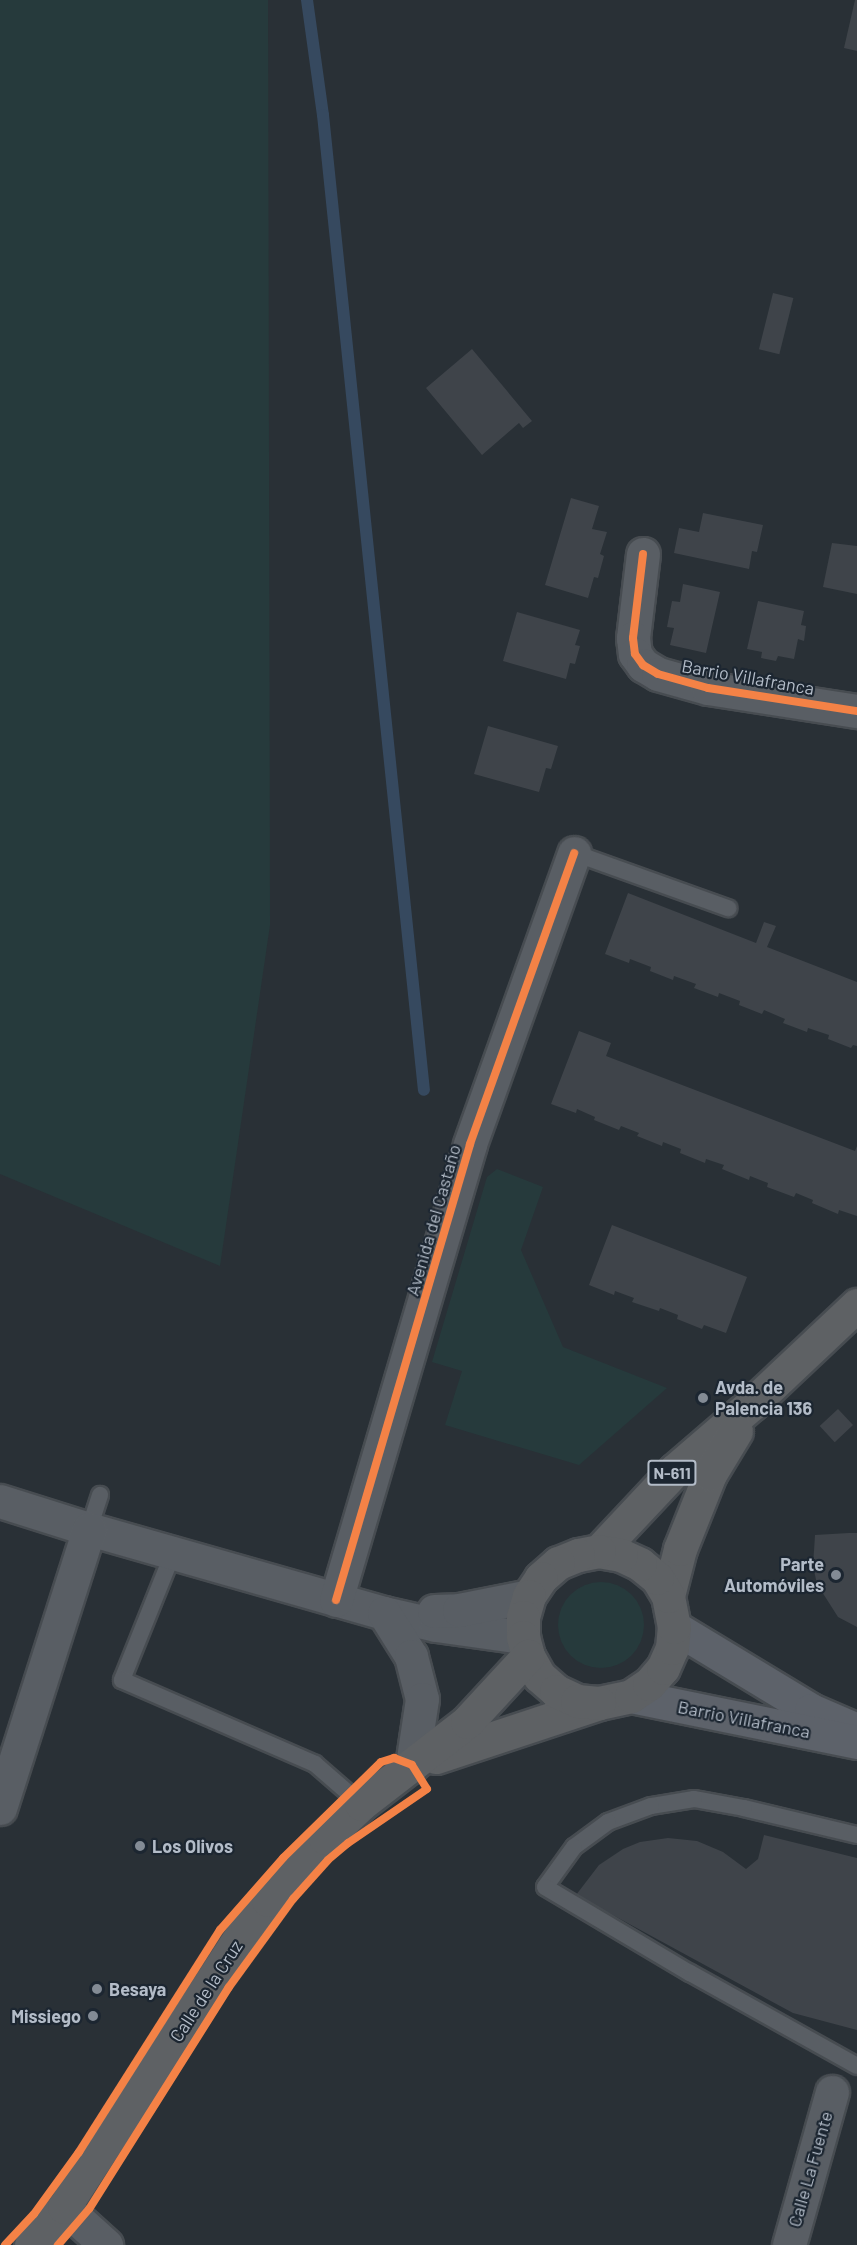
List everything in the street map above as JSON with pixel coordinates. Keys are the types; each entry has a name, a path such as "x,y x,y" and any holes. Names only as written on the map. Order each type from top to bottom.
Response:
{"highway":[{"name":"N-611","path":"599,1551 675,1470 753,1403 857,1305"},
{"name":"N-611","path":"412,1765 599,1703 631,1696 649,1684 663,1668 672,1648 671,1612 680,1550 710,1474 753,1403"},
{"path":"525,1647 523,1617 529,1596 541,1578 558,1563 578,1555 599,1551 621,1555 640,1564 657,1578 671,1612"},
{"name":"N-611","path":"412,1765 467,1722 525,1647 539,1676 556,1691 577,1701 599,1703"},
{"name":"Calle de la Cruz","path":"31,2245 64,2207 130,2110 247,1926 317,1846 361,1804 412,1765"}],"street":[{"name":"Barrio Villafranca","path":"644,554 633,638 635,654 643,665 658,674 708,687 857,711"},
{"name":"Avenida del Castaño","path":"336,1600 470,1144 574,854"},
{"path":"0,1501 89,1530 336,1600 525,1647"},
{"path":"0,1808 89,1530"},
{"path":"384,1613 459,1610 529,1596"},
{"name":"Barrio Villafranca","path":"671,1612 811,1710 857,1730"},
{"path":"384,1613 411,1656 422,1699 412,1765"},
{"name":"Barrio Villafranca","path":"631,1696 857,1742"},
{"name":"Calle La Fuente","path":"789,2245 832,2092"},
{"path":"64,2207 106,2245"}],"lane":[{"path":"574,854 729,908"},
{"path":"89,1530 100,1495"},
{"path":"173,1553 122,1680 315,1764 361,1804"},
{"path":"857,1836 744,1808 694,1799 651,1806 608,1822 574,1847 545,1887 690,1973 857,2066"}],"green space":[{"path":"0,0 268,0 270,925 220,1266 0,1174"},
{"path":"497,1169 543,1187 521,1250 563,1347 667,1388 579,1465 445,1425 462,1371 432,1362 487,1177"},
{"path":"601,1582 625,1589 637,1601 644,1625 637,1649 625,1661 601,1668 577,1661 565,1649 558,1625 565,1601 577,1589"}],"building":[{"path":"855,0 857,0 857,51 844,48"},
{"path":"773,293 793,298 779,354 759,349"},
{"path":"472,349 532,421 523,428 519,423 482,455 426,388"},
{"path":"571,498 599,506 592,529 607,532 600,554 604,556 598,578 594,577 588,598 545,585"},
{"path":"703,513 763,525 757,552 752,551 749,569 674,553 679,528 699,532"},
{"path":"832,543 857,546 857,594 823,587"},
{"path":"683,584 720,592 706,653 670,645 674,628 667,627 672,601 680,602"},
{"path":"758,601 804,611 801,625 806,626 804,641 798,639 794,659 778,656 776,661 761,658 762,652 747,649"},
{"path":"517,612 580,630 575,645 580,646 575,664 570,663 566,679 503,661"},
{"path":"488,726 558,746 551,769 546,768 539,792 474,774"},
{"path":"628,893 756,943 764,922 776,926 767,947 857,982 857,1046 853,1045 851,1048 828,1039 829,1035 808,1028 807,1032 783,1023 785,1019 764,1010 762,1014 739,1005 740,1001 719,993 718,997 694,988 696,984 674,976 673,980 650,971 651,967 630,959 629,963 605,954"},
{"path":"579,1031 611,1043 606,1056 855,1151 857,1146 857,1216 839,1210 838,1214 796,1193 794,1197 767,1187 768,1183 750,1176 749,1180 722,1169 724,1165 706,1159 705,1163 680,1153 681,1149 663,1142 662,1146 637,1136 639,1133 621,1126 619,1130 594,1120 595,1117 577,1109 576,1113 551,1104"},
{"path":"612,1225 747,1277 726,1333 704,1325 702,1329 677,1319 678,1315 660,1308 659,1311 632,1302 634,1298 615,1291 614,1295 589,1285"},
{"path":"838,1409 853,1425 835,1442 820,1426"},
{"name":"Parte Automóviles","path":"857,1533 857,1627 838,1617 817,1584 813,1566 815,1535"},
{"path":"764,1835 857,1858 857,2030 793,2013 576,1895 599,1865 623,1849 640,1842 668,1838 697,1841 723,1852 746,1869 758,1859"}],"waterway":[{"path":"307,0 323,115 424,1090"}],"cycle path":[{"path":"643,554 633,638 635,654 643,665 658,674 708,688 857,711"},
{"path":"336,1600 470,1144 574,853"},
{"path":"5,2245 34,2214 79,2152 220,1930 283,1858 381,1762 394,1758 412,1765 427,1789 348,1843 328,1860 293,1899 229,1987 89,2209 58,2245"}],"place":[{"name":"Avda. de Palencia 136","path":"703,1398"},
{"name":"Parte Automóviles","path":"836,1575"},
{"name":"Los Olivos","path":"140,1846"},
{"name":"Besaya","path":"97,1989"},
{"name":"Missiego","path":"93,2016"}]}
